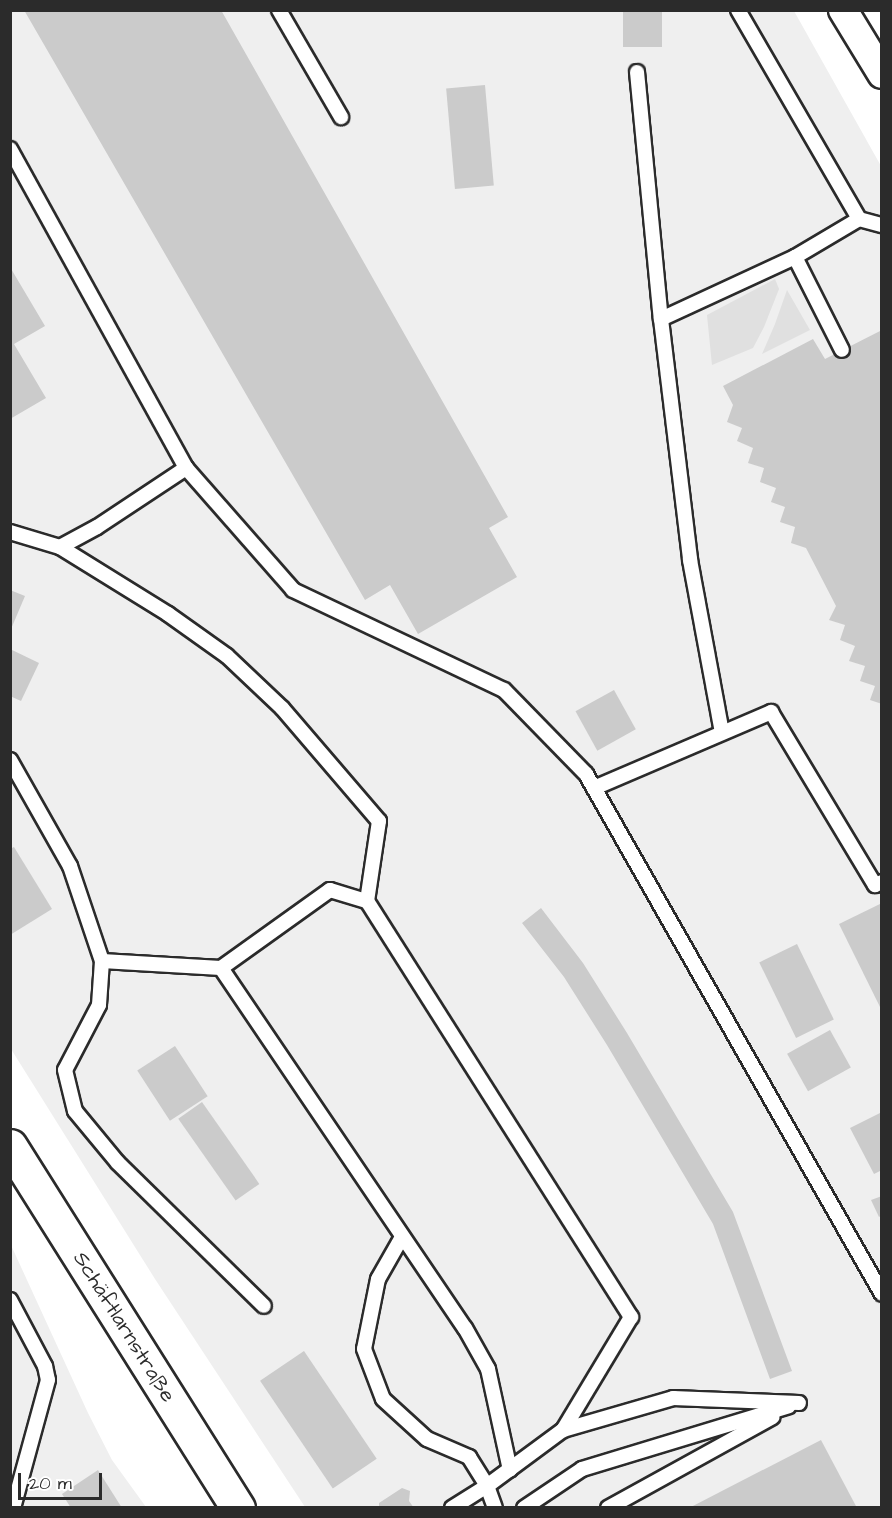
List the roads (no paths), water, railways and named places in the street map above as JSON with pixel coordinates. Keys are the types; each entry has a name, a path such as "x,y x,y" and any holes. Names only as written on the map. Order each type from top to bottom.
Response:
{"main road":[{"name":"Schäftlarnstraße","path":"10,1146 238,1508"}],"street":[{"path":"843,10 882,74"}],"lane":[{"path":"279,10 341,117"},
{"path":"738,10 859,219 882,225"},
{"path":"637,72 661,319 690,560 722,732"},
{"path":"10,149 186,468 293,590 504,690 586,774 882,1294"},
{"path":"661,319 795,257 859,219"},
{"path":"795,257 842,350"},
{"path":"60,547 97,527 186,468"},
{"path":"10,532 60,547 168,614 227,656 282,708 379,821 367,901 631,1317 563,1430"},
{"path":"594,788 771,712 875,885 882,882"},
{"path":"10,760 70,866 102,961 99,1005 65,1070 75,1111 118,1163 264,1306"},
{"path":"102,961 221,968 330,890 367,901"},
{"path":"221,968 465,1328 488,1369 510,1470"},
{"path":"402,1237 378,1279 364,1349 383,1399 427,1439 469,1457 488,1486 495,1508"},
{"path":"10,1300 45,1366 48,1380 14,1508"},
{"path":"452,1508 488,1486 563,1430 673,1398 799,1403"},
{"path":"524,1508 582,1469 799,1403"},
{"path":"608,1508 799,1403"}]}
